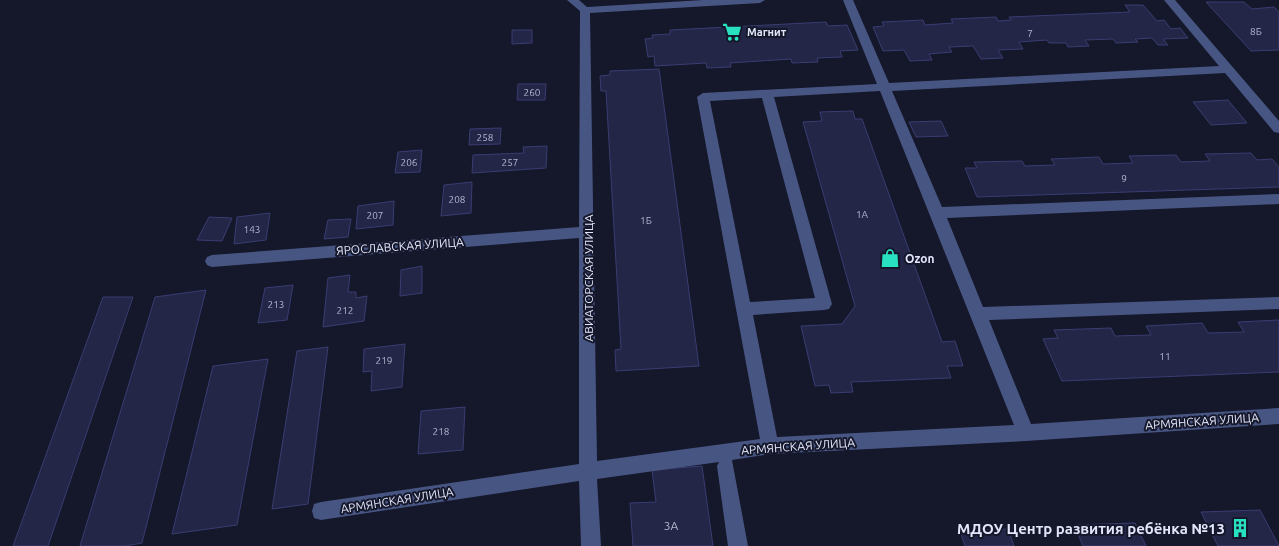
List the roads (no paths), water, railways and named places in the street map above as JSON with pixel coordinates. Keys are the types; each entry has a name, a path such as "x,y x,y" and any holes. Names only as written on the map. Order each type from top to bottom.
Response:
{"street":[{"path":"572,0 585,10 760,0"},
{"path":"848,0 1026,433"},
{"path":"1169,0 1279,129"},
{"name":"АВИАТОРСКАЯ УЛИЦА","path":"585,10 588,232 588,470 591,546"},
{"path":"770,446 703,97 1227,69"},
{"path":"743,309 824,304 767,94"},
{"path":"937,213 1279,199"},
{"name":"ЯРОСЛАВСКАЯ УЛИЦА","path":"212,261 588,232"},
{"path":"978,314 1279,303"},
{"name":"АРМЯНСКАЯ УЛИЦА","path":"321,512 588,470 770,446 1026,433 1279,416"},
{"path":"726,466 738,546"}],"place":[{"name":"Магнит","path":"732,32"},
{"name":"Ozon","path":"890,258"},
{"name":"МДОУ Центр развития ребёнка №13","path":"1240,528"}]}
